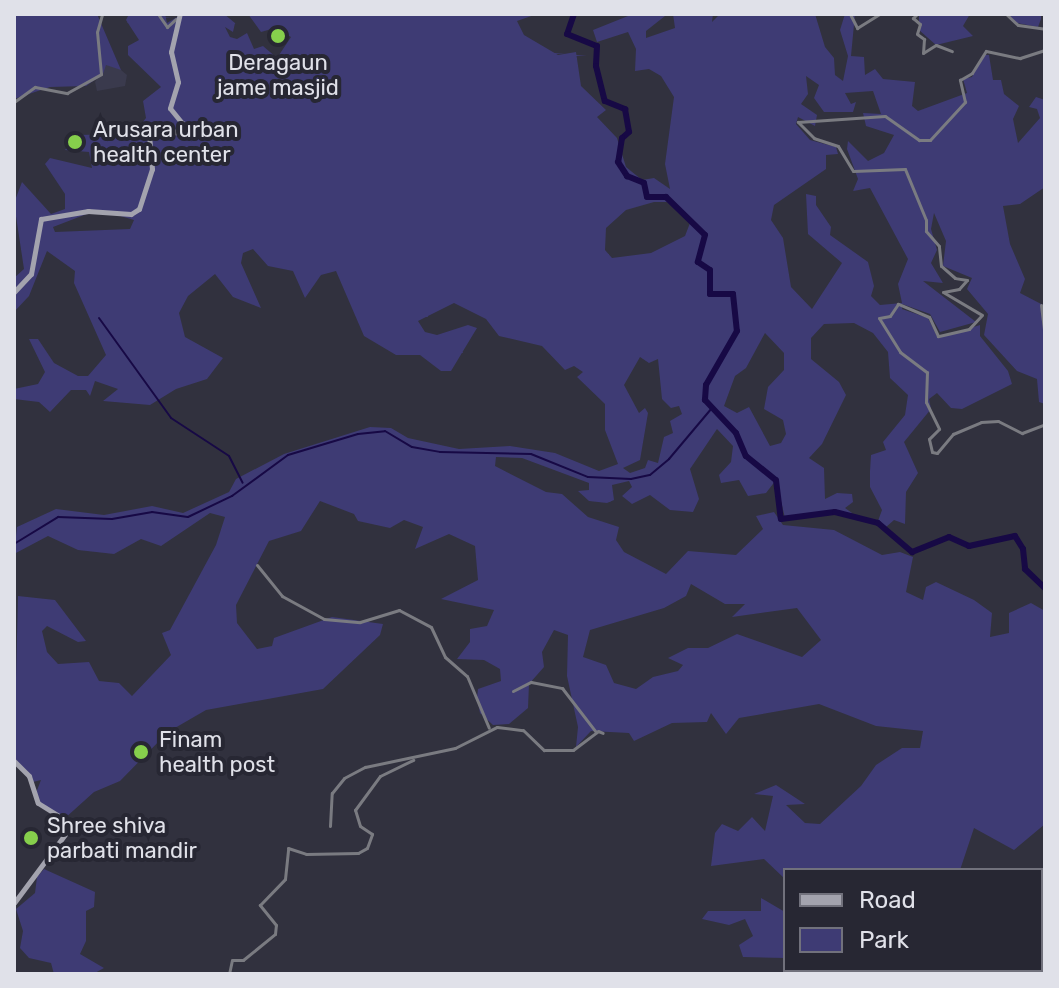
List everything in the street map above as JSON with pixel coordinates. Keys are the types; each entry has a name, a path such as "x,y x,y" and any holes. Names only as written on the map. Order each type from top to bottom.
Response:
{"main road":[{"path":"14,292 31,274 41,219 100,210 131,214 139,209 152,169 149,135 176,132 182,123 170,108 178,82 171,52 179,15"},
{"path":"14,761 29,776 38,803 65,820 69,829 14,903"}],"street":[{"path":"14,102 35,87 67,93 101,74 97,32 102,14"},
{"path":"158,14 167,27 179,15"},
{"path":"850,14 857,28 879,14"},
{"path":"917,14 913,18 920,24 917,34 924,39 923,53 936,45 952,51"},
{"path":"955,14 965,14"},
{"path":"1006,14 1018,25 1045,29"},
{"path":"1045,50 1020,58 986,51 972,73 960,80 965,102 930,140 919,140 885,116 798,122 814,138 838,146 858,174 905,169 926,220 926,231 939,246 941,266 955,278 967,280 959,289 943,292 982,315 976,326 938,336 929,317 898,304 890,316 879,318 900,352 927,372 926,402 939,429 929,439 932,452 937,453 953,434 981,422 998,421 1022,433 1045,424"},
{"path":"1041,305 1045,340"},
{"path":"257,565 282,596 324,619 360,622 399,610 431,627 445,657 467,676 489,728"},
{"path":"513,691 531,682 562,688 596,732 603,733"},
{"path":"330,826 332,793 344,778 365,767 413,760 471,743 489,728 523,730 544,750 573,750 596,732"},
{"path":"229,974 232,960 243,960 275,934 276,925 260,905 285,879 288,848 306,854 367,848 372,834 360,826 355,810 380,776 413,760"},
{"path":"464,974 508,974"}],"shaded area":[{"path":"114,64 127,75 125,86 97,91 95,82 105,65"}],"green space":[{"path":"14,14 97,14 121,70 106,65 103,74 86,86 50,87 14,99"},
{"path":"129,14 165,14 167,23 182,14 224,14 235,23 233,32 225,27 230,37 237,39 247,33 254,49 263,46 277,58 291,37 275,28 261,32 248,14 537,14 517,21 524,35 558,55 576,52 581,86 606,110 597,117 617,138 626,167 642,180 654,178 670,189 665,164 674,97 661,76 649,69 635,71 636,49 628,32 597,42 593,30 633,14 665,16 646,31 646,38 675,28 673,14 713,14 712,22 720,14 815,14 825,47 834,58 835,75 843,81 848,56 840,30 845,14 855,14 851,56 864,57 865,75 875,69 883,79 915,82 912,106 918,111 967,93 963,79 972,77 983,55 989,55 993,80 1001,80 1004,94 1019,106 1013,119 1018,143 1040,118 1037,109 1029,107 1036,97 1045,100 1045,187 1020,204 1003,206 1010,244 1025,279 1020,293 1045,306 1045,404 1039,402 1037,379 1017,371 984,335 988,314 967,289 972,278 943,266 946,241 934,213 931,229 937,250 931,263 943,283 923,281 976,322 940,332 930,314 902,304 902,309 928,318 938,338 980,325 980,336 1008,371 1012,384 962,409 951,408 937,393 929,399 931,409 904,442 918,473 906,492 905,524 894,520 885,528 878,521 882,510 870,487 870,471 871,455 886,450 883,442 905,415 908,395 890,378 888,352 873,333 854,323 824,324 811,338 811,359 839,382 846,395 822,444 809,458 824,468 825,499 837,493 852,494 853,502 845,508 852,513 785,518 776,480 766,493 748,496 739,480 721,483 719,475 731,462 733,446 717,429 690,469 699,499 693,512 670,510 650,495 632,504 622,496 632,487 629,481 612,485 614,500 607,503 589,501 578,491 589,490 589,483 522,458 496,457 495,466 546,492 562,494 588,517 619,527 616,540 624,552 666,574 688,551 736,555 763,529 756,516 774,512 783,525 834,530 882,555 900,552 913,557 906,592 923,600 926,587 936,582 974,600 992,613 990,637 1009,633 1009,613 1031,603 1045,611 1045,824 1014,850 974,828 961,868 783,868 783,877 764,859 711,866 715,833 722,824 738,831 752,817 765,831 773,796 754,794 776,785 805,804 786,805 805,823 820,824 861,786 876,765 902,748 920,748 923,731 876,726 819,704 739,718 726,734 711,713 707,722 672,723 634,741 629,733 591,731 576,747 578,727 567,676 568,635 554,630 542,652 544,667 529,684 528,708 509,724 493,725 480,713 478,689 501,681 500,669 484,660 457,659 470,642 470,629 487,626 494,610 441,599 478,580 475,546 449,534 415,549 423,527 404,520 390,528 358,521 354,514 320,501 301,531 269,541 236,605 237,623 257,649 272,646 274,638 332,617 383,624 380,635 323,689 206,710 168,732 120,781 94,792 64,819 34,798 41,780 33,782 14,760 18,596 55,600 86,641 78,642 47,626 42,631 47,652 58,664 89,662 99,681 119,683 132,696 171,655 162,633 170,630 216,545 225,517 210,513 161,546 141,539 114,554 78,550 48,536 14,554 17,527 56,509 104,515 152,506 183,513 229,492 236,479 284,454 370,427 391,428 408,438 459,449 510,446 555,453 599,471 618,464 605,430 605,404 577,377 583,372 574,366 565,370 542,346 499,336 486,319 454,303 418,321 425,332 437,335 468,325 477,328 451,371 441,371 420,355 396,355 364,336 336,271 321,275 305,298 293,271 268,266 253,249 243,253 241,263 261,308 233,297 215,274 188,296 179,313 185,337 223,358 207,379 176,389 150,405 103,401 118,389 95,381 90,396 86,390 71,390 50,412 39,402 14,399 14,389 38,384 45,372 29,339 38,339 54,363 78,376 88,376 106,355 74,283 75,271 47,251 29,296 14,312 14,278 24,269 14,203 22,182 51,214 65,209 65,194 45,164 50,158 92,168 89,152 65,150 76,135 133,134 146,118 143,101 161,87 128,55 128,46 139,40 126,20","holes":["806,76 819,85 814,98 824,112 853,112 856,102 851,104 845,93 873,91 881,114 863,113 866,126 894,135 884,153 868,161 848,141 847,149 858,179 853,191 870,188 908,259 898,284 902,303 880,305 871,296 874,286 868,262 830,235 831,227 816,205 816,196 806,194 808,234 842,263 812,309 791,287 783,238 771,220 774,205 826,169 826,155 838,154 836,147 810,140 796,124 798,117 815,126 817,115 801,104 808,94","654,202 667,202 690,223 685,236 651,253 612,258 605,250 606,228 626,210","92,212 107,212 134,220 130,229 55,232 53,227","765,333 784,353 784,370 768,387 764,409 783,420 786,434 781,443 770,446 749,407 737,413 724,406 735,376 746,368","640,357 649,363 658,359 662,399 671,408 679,406 682,414 670,421 673,433 664,437 658,463 648,460 645,468 630,473 623,468 640,460 648,413 645,408 639,413 624,385","691,584 725,604 745,604 732,617 797,608 821,640 802,657 737,634 708,648 688,648 668,658 683,665 678,671 653,677 636,689 614,683 606,665 583,657 590,630 664,608 686,596"]},
{"path":"919,14 970,14 963,26 973,36 936,45 919,30"},
{"path":"1008,14 1041,14 1041,19 1038,27 1017,23"},
{"path":"44,869 95,892 94,907 86,911 86,941 80,954 104,968 93,974 54,974 51,963 29,958 20,948 23,931 16,909 35,893 37,877"},
{"path":"761,898 783,911 783,958 743,957 739,945 753,936 745,919 729,925 702,919 708,911 761,911"},
{"path":"816,972 886,972 819,974"}],"waterway":[{"path":"574,14 567,34 597,46 596,66 605,101 625,109 629,132 622,138 618,162 627,176 644,183 647,197 666,197 705,235 698,262 710,270 710,294 733,294 737,331 706,385 705,400 736,433 746,456 776,480 781,519 835,512 878,523 912,552 949,537 969,546 1015,536 1023,549 1025,569 1045,588"},
{"path":"99,318 171,418 229,456 243,483"},
{"path":"14,544 58,517 112,519 152,512 188,517 232,496 288,455 358,434 385,431 412,447 440,452 531,454 588,477 631,479 650,475 669,459 712,408"}],"place":[{"name":"Deragaun jame masjid","path":"278,36"},
{"name":"Arusara urban health center","path":"75,142"},
{"name":"Finam health post","path":"141,752"},
{"name":"Shree shiva parbati mandir","path":"31,838"}]}
